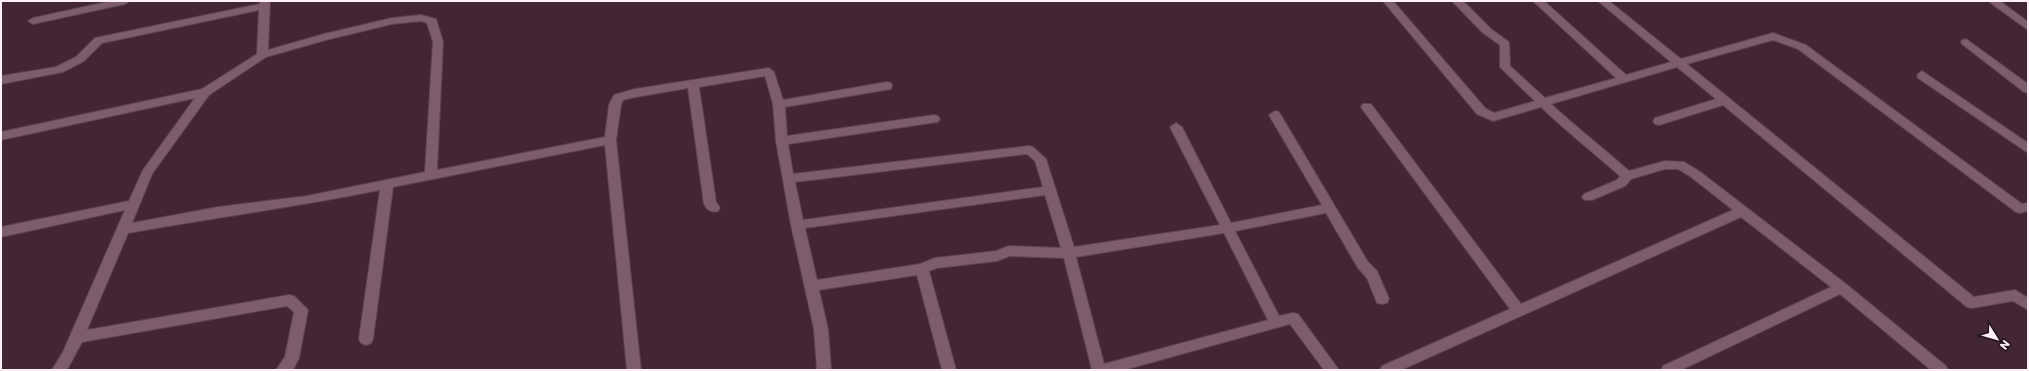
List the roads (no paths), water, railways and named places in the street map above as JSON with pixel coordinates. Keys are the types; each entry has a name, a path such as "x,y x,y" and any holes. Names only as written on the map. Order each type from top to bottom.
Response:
{"street":[{"path":"33,21 125,1"},
{"path":"1388,1 1480,111 1493,117 1543,101 1773,36 1802,48 2020,209 2028,207"},
{"path":"1457,1 1487,31 1505,44 1505,67 1543,101 1573,131 1589,142 1627,176"},
{"path":"1538,1 1623,78"},
{"path":"1604,1 1723,101 1972,303 2015,295 2028,305"},
{"path":"1993,1 2028,27"},
{"path":"1,80 58,70 80,59 99,40 265,4 262,55"},
{"path":"1,136 205,92 262,55 324,37 392,21 421,18 432,21 438,42 432,176"},
{"path":"1966,42 2028,89"},
{"path":"634,370 610,140 615,105 618,98 635,93 770,72 779,104 782,141 788,179 821,329 824,370"},
{"path":"1922,75 2028,149"},
{"path":"693,84 710,204 714,208"},
{"path":"779,104 887,86"},
{"path":"59,370 69,355 147,173 205,92"},
{"path":"1659,121 1723,101"},
{"path":"1367,107 1519,311"},
{"path":"1275,115 1363,266 1372,275 1382,299"},
{"path":"782,141 890,124 934,119"},
{"path":"1176,127 1276,322"},
{"path":"123,228 218,212 307,200 610,140"},
{"path":"788,179 1029,150 1040,159 1050,190 1069,253 1099,370"},
{"path":"1588,197 1621,183 1627,176 1665,165 1680,165 1695,174 1743,211 1841,288 1941,370"},
{"path":"366,339 387,185"},
{"path":"798,225 1050,190"},
{"path":"1,232 134,204"},
{"path":"812,286 922,269 935,263 997,256 1009,250 1069,253 1229,228 1330,208"},
{"path":"1387,370 1743,211"},
{"path":"922,269 949,370"},
{"path":"1668,370 1841,288"},
{"path":"76,337 290,300 301,310 292,358 286,369 283,370"},
{"path":"1103,370 1294,318 1332,370"}]}
